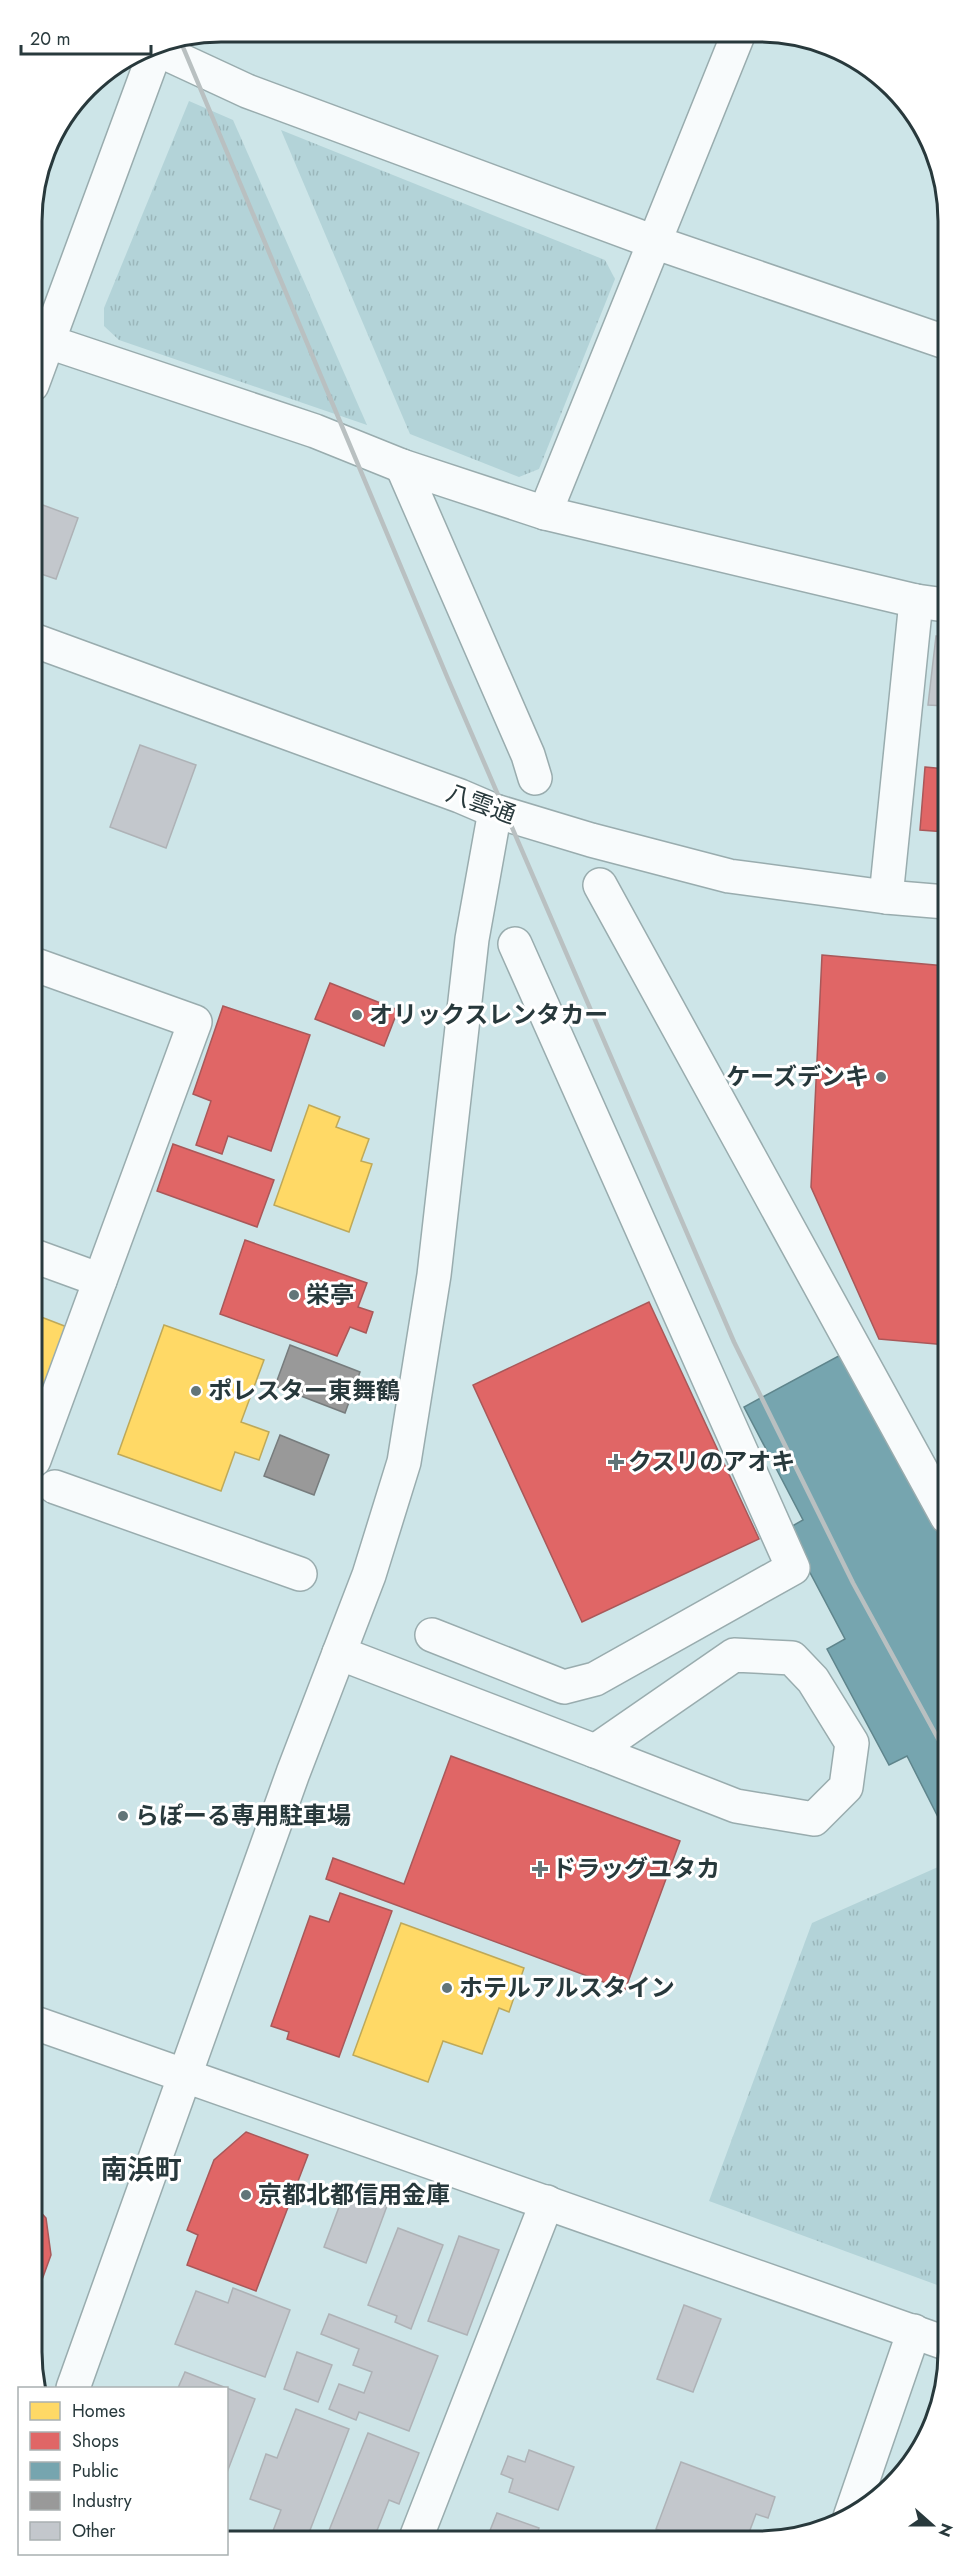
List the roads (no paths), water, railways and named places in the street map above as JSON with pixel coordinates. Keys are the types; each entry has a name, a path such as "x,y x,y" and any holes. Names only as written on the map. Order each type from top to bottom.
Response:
{"street":[{"path":"545,513 735,42"},
{"path":"164,52 248,91 654,242 938,340"},
{"path":"42,360 149,57"},
{"path":"49,342 315,431 402,466 545,513 931,603 886,897"},
{"path":"402,466 528,755 535,778"},
{"name":"八雲通","path":"42,643 460,796 495,811 591,840 729,876 886,897 938,901"},
{"path":"73,2387 293,1773 369,1575 404,1462 434,1275 472,939 495,811"},
{"path":"600,885 938,1501"},
{"path":"432,1635 564,1687 595,1679 793,1568 515,944"},
{"path":"42,967 195,1022 42,1438"},
{"path":"42,1259 100,1280"},
{"path":"55,1487 300,1574"},
{"path":"339,1653 736,1806 814,1819 846,1787 852,1743 813,1680 792,1658 734,1655 595,1751"},
{"path":"42,2026 938,2340"},
{"path":"419,2531 547,2202"},
{"path":"855,2502 914,2331"}],"railway":[{"path":"183,46 448,679 734,1342 853,1583 938,1739"}],"place":[{"name":"オリックスレンタカー","path":"357,1015"},
{"name":"ケーズデンキ","path":"881,1077"},
{"name":"栄亭","path":"294,1295"},
{"name":"ポレスター東舞鶴","path":"196,1391"},
{"name":"クスリのアオキ","path":"616,1462"},
{"name":"らぽーる専用駐車場","path":"123,1816"},
{"name":"ドラッグユタカ","path":"540,1869"},
{"name":"ホテルアルスタイン","path":"447,1988"},
{"name":"京都北都信用金庫","path":"246,2195"}],"district":[{"name":"南浜町","path":"141,2170"}]}
